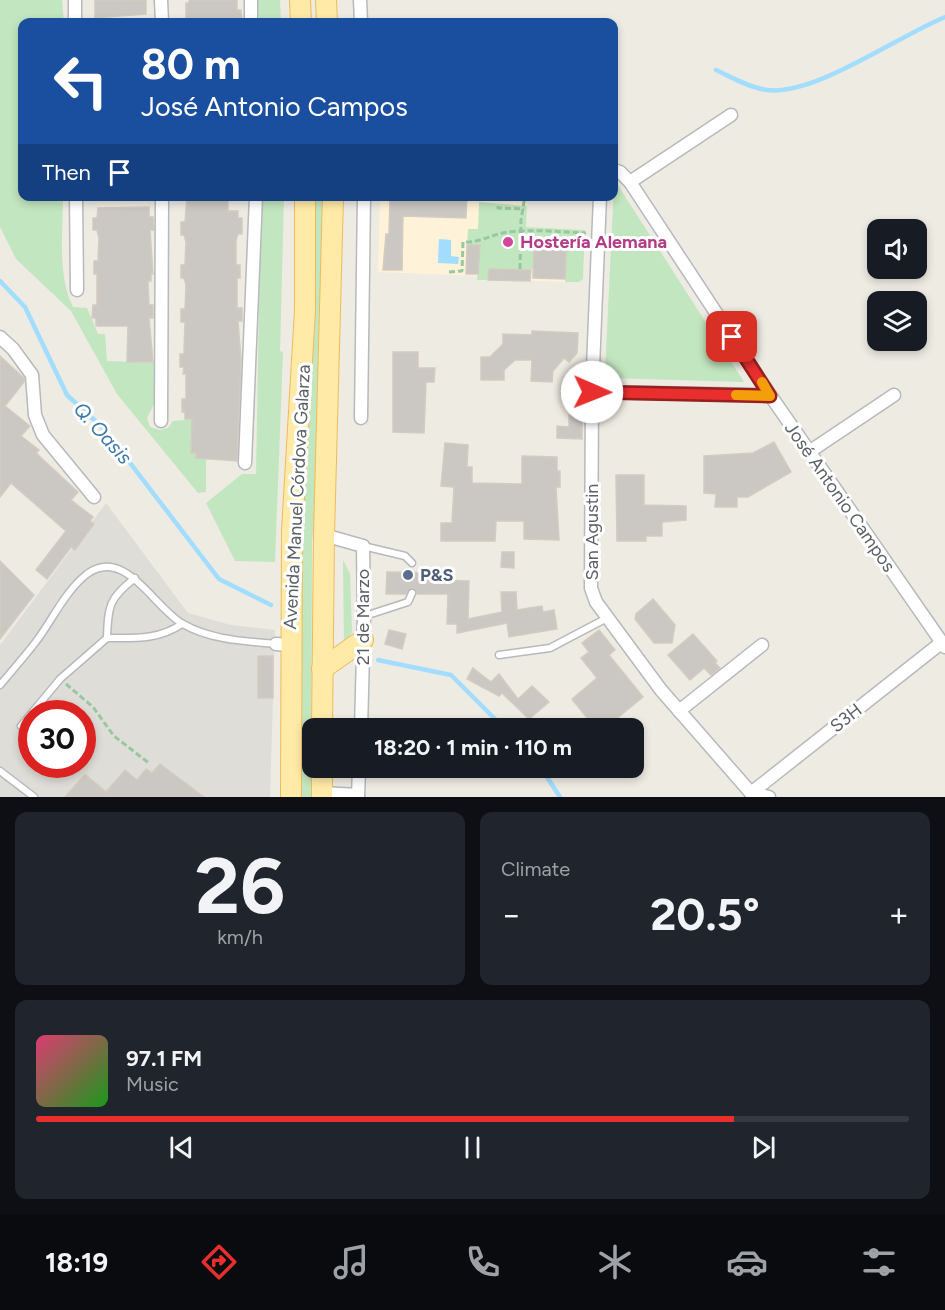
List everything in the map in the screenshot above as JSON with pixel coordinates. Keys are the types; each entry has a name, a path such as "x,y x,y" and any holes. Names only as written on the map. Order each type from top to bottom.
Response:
{"main road":[{"path":"300,0 301,18"},
{"path":"326,0 327,18"},
{"name":"Avenida Manuel Córdova Galarza","path":"291,797 283,645 306,310 305,201"},
{"name":"Avenida Manuel Córdova Galarza","path":"322,718 324,535 333,201"},
{"path":"322,669 363,640"},
{"path":"322,778 322,795"}],"street":[{"path":"75,0 75,18"},
{"path":"161,0 162,18"},
{"path":"251,0 251,18"},
{"path":"360,0 361,18"},
{"path":"630,182 731,115"},
{"name":"José Antonio Campos","path":"618,171 630,182 770,396 943,645"},
{"path":"76,201 76,291"},
{"path":"161,421 162,201"},
{"path":"245,463 256,201"},
{"path":"361,418 364,201"},
{"name":"San Agustin","path":"600,201 592,392 591,588 596,602 607,618 679,711 751,793"},
{"path":"0,337 13,349 32,375 35,415 43,435 94,497"},
{"path":"592,392 770,396"},
{"path":"809,452 894,395"},
{"name":"21 de Marzo","path":"324,535 363,546 361,718"},
{"path":"679,711 762,645"},
{"name":"S3H","path":"751,793 943,645"},
{"path":"322,795 358,796 359,778"},
{"path":"751,793 767,797"}],"lane":[{"path":"363,546 405,556 412,563"},
{"path":"0,685 35,643 76,584 88,573 103,567 121,570 135,578 154,600 182,624 224,639 283,645"},
{"path":"107,638 108,606 120,589 135,578"},
{"path":"364,616 408,602 412,594"},
{"path":"499,655 550,648 607,618"},
{"path":"43,700 60,679 107,638 146,638 167,634 182,624"},
{"path":"0,771 34,797"}],"path":[{"path":"520,269 525,201"},
{"path":"498,206 498,208 524,209"},
{"path":"449,272 462,271 464,242 479,243 486,237 521,231 588,233"},
{"path":"60,679 93,707 114,736 150,764"}],"shaded area":[{"path":"380,201 527,201 526,227 585,230 583,279 579,282 477,280 476,276 378,272"},
{"path":"106,503 188,613 231,625 275,630 270,797 0,797 0,645"}],"green space":[{"path":"0,0 62,0 64,18 18,18 18,201 63,201 63,267 68,295 73,307 87,308 98,334 105,334 107,361 157,363 157,398 147,418 150,427 160,430 168,428 173,421 206,418 206,492 198,493 117,394 71,311 16,259 0,227"},
{"path":"257,0 280,0 281,18 259,18"},
{"path":"618,185 744,382 608,378 605,372 613,201 618,201"},
{"path":"261,201 284,201 280,351 283,352 275,562 235,561 206,503 242,474 256,474"},
{"path":"314,201 325,201 318,477 312,541 311,718 302,718 302,778 311,778 311,797 300,797 299,565 309,431"},
{"path":"479,202 527,206 526,227 585,230 583,279 579,282 565,282 567,240 535,239 533,269 489,269 488,280 477,280 480,246 467,245 468,229 478,229"},
{"path":"343,560 350,574 352,632 344,645"}],"water":[{"path":"439,239 451,240 451,256 459,257 458,264 438,263"}],"building":[{"path":"95,0 146,0 146,14 95,18"},
{"path":"189,0 237,0 237,10 241,10 242,18 186,18 186,3 189,3"},
{"path":"187,201 228,201 228,211 238,211 238,218 242,218 242,234 238,234 236,240 236,265 240,265 240,278 237,278 237,308 242,308 242,321 238,321 241,360 237,461 196,458 196,453 191,453 192,419 185,419 185,412 182,412 182,399 186,399 186,374 183,374 184,367 180,367 180,354 184,354 185,322 181,322 181,309 185,309 186,285 184,278 181,278 181,265 185,265 186,242 184,235 181,235 181,222 185,222"},
{"path":"390,201 467,201 466,218 403,216 402,270 383,270 386,234 389,234"},
{"path":"149,207 149,217 153,217 154,230 150,230 153,274 151,274 151,281 148,281 149,305 153,305 153,318 149,318 153,362 127,362 128,326 96,326 96,318 92,318 93,305 97,305 97,274 94,274 94,261 98,261 99,238 97,230 93,230 93,218 97,218 98,208"},
{"path":"534,239 567,240 565,279 533,278"},
{"path":"467,245 480,245 478,274 466,274"},
{"path":"489,269 531,270 530,281 488,280"},
{"path":"532,331 578,333 577,353 569,362 564,358 553,371 552,382 531,381 532,360 515,360 504,370 504,380 481,380 481,357 490,357 503,344 503,334 532,335"},
{"path":"393,352 418,352 418,368 435,368 434,382 426,382 424,433 393,432"},
{"path":"0,356 24,378 24,382 5,406 30,426 21,436 39,450 36,453 78,492 71,500 93,517 90,521 94,524 75,550 71,547 47,579 36,570 66,531 11,483 0,497"},
{"path":"569,408 582,408 582,439 557,438 557,426 569,427"},
{"path":"774,442 791,472 748,497 737,497 737,507 715,507 716,494 704,493 704,456 753,453"},
{"path":"445,443 468,445 467,467 472,467 472,483 522,484 522,456 557,457 557,471 560,471 560,487 556,487 559,540 524,539 524,521 496,521 495,541 441,541 441,523 452,523 454,487 441,486"},
{"path":"616,475 644,475 644,505 686,506 686,520 662,522 662,536 646,536 646,541 617,541"},
{"path":"502,552 514,552 514,568 501,567"},
{"path":"0,561 34,595 0,639"},
{"path":"387,572 441,573 441,580 469,581 468,619 502,612 501,592 516,592 517,610 542,606 543,612 554,610 557,629 509,637 507,623 457,633 457,624 447,624 448,594 417,594 412,588 406,594 386,594"},
{"path":"653,599 675,625 672,643 654,643 635,619 636,614"},
{"path":"389,630 406,634 402,649 385,644"},
{"path":"599,630 615,650 609,655 643,697 617,718 587,718 572,699 597,678 581,658 589,652 582,643"},
{"path":"693,634 717,661 715,663 720,668 711,675 704,668 690,680 668,655"},
{"path":"258,656 273,656 273,698 258,698"},
{"path":"473,668 491,682 499,674 518,699 532,686 549,702 528,718 502,693 499,696 467,679"},
{"path":"160,764 204,797 65,797 82,778 90,778 106,792 125,770 137,780 146,769 152,773"}],"waterway":[{"path":"716,70 761,89 787,89 832,75 945,17"},
{"name":"Q. Oasis","path":"0,281 25,307 67,395 104,429 219,579 271,605"},
{"path":"378,660 451,675 494,718"},
{"path":"548,778 560,797"}],"slow traffic":[{"path":"736,395 770,396 762,382"}],"place":[{"name":"Hostería Alemana","path":"508,242"},
{"name":"P&S","path":"408,575"}],"route":[{"path":"592,392 770,396 732,337"}]}
